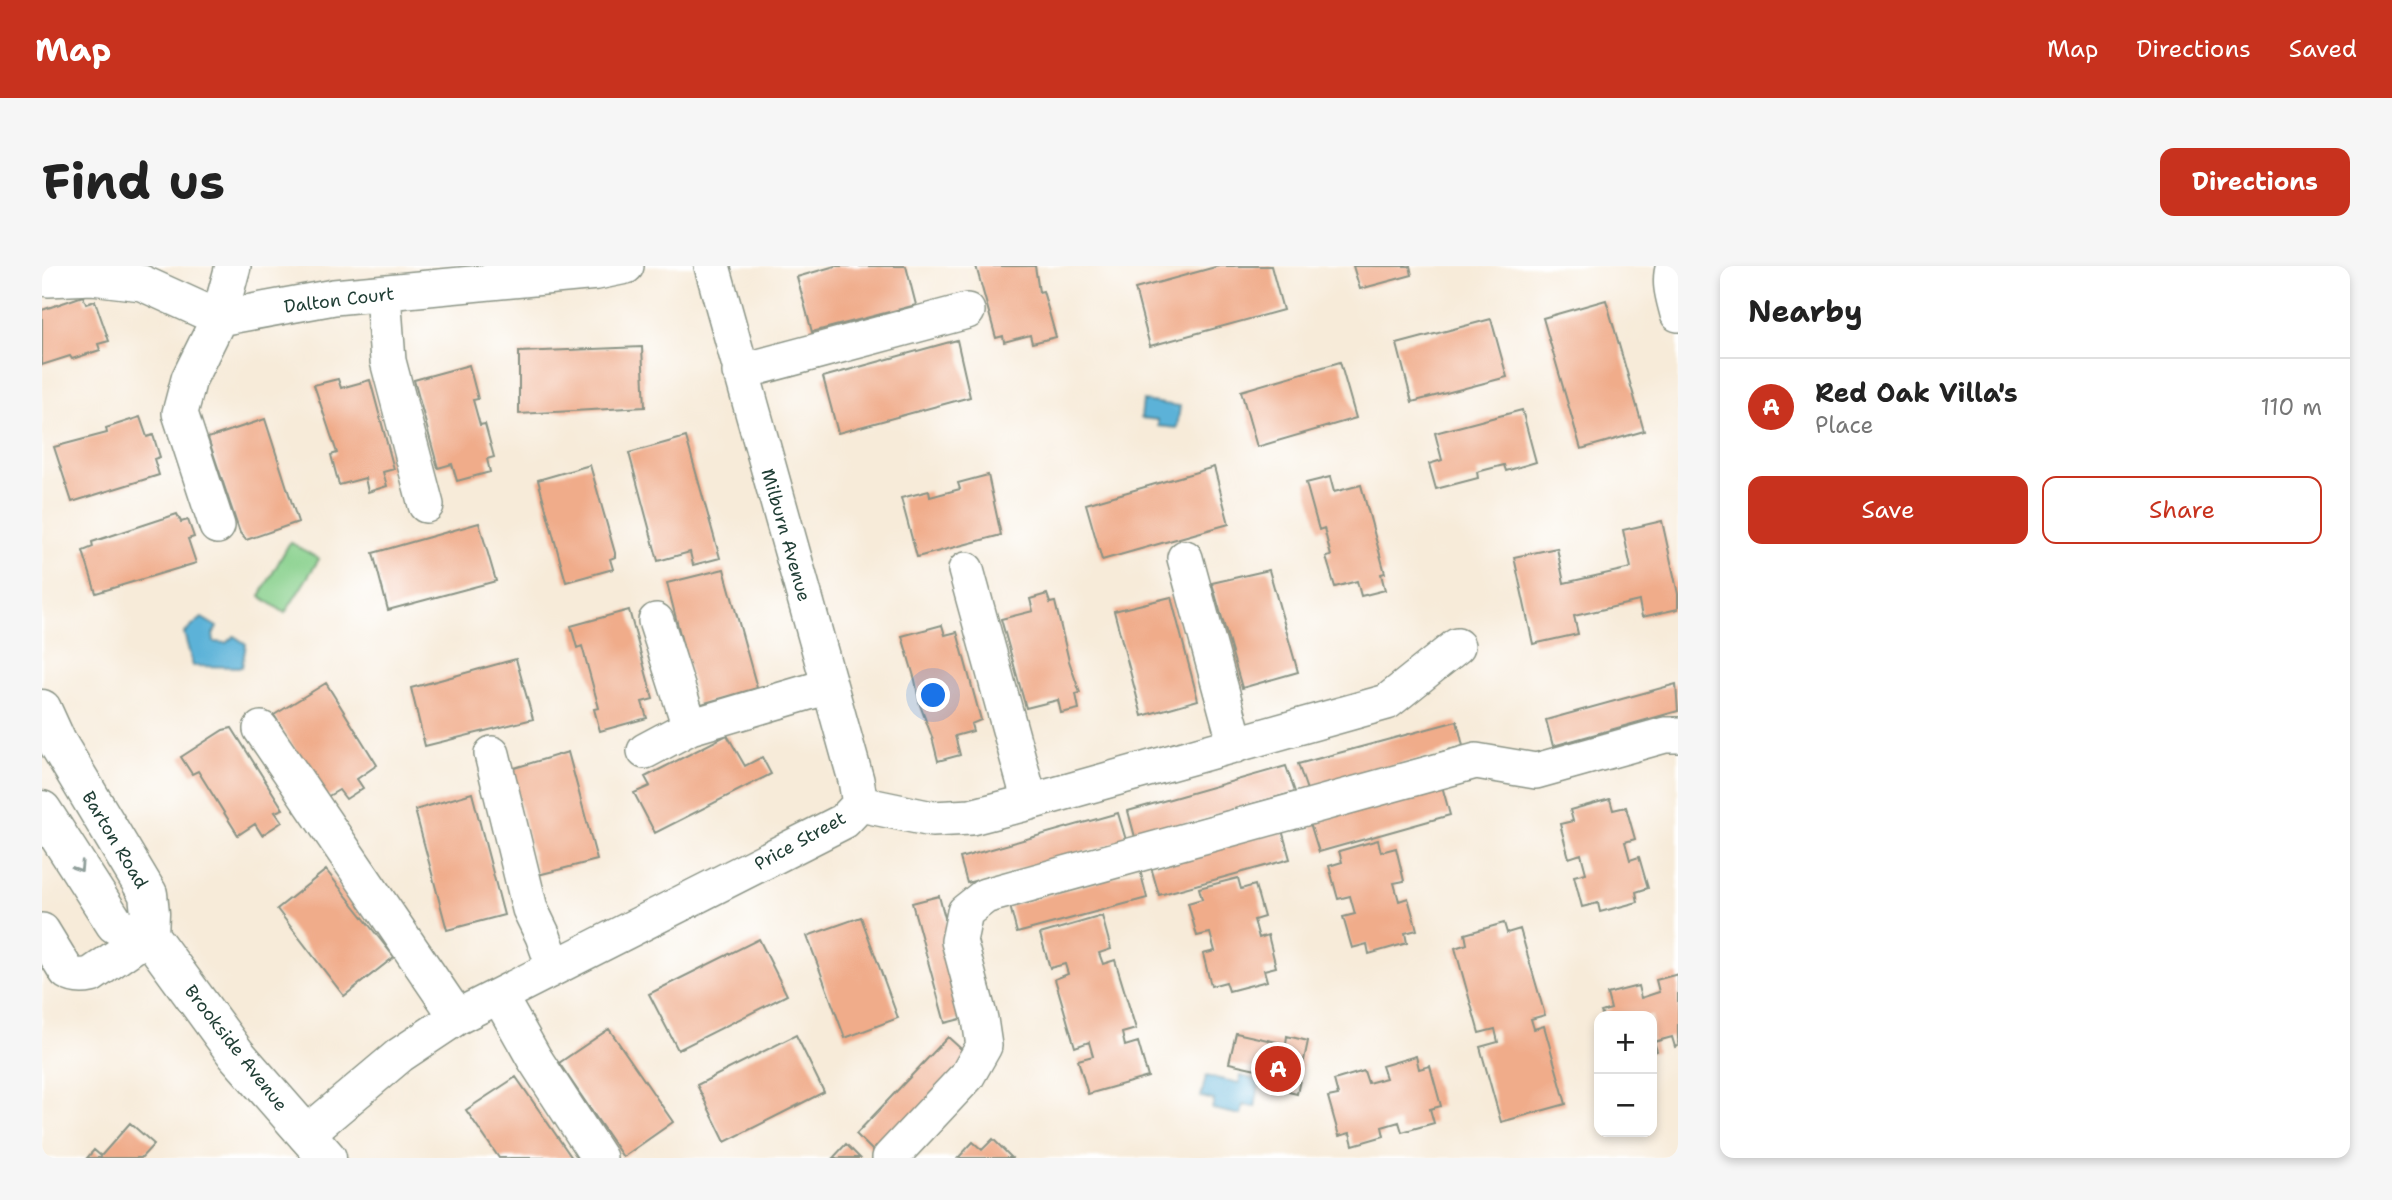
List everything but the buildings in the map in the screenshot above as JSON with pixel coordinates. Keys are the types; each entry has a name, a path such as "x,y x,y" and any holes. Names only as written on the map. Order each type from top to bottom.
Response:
{"main road":[{"name":"Barton Road","path":"47,734 148,894 149,935"},
{"path":"42,810 115,924 129,932 149,935"},
{"name":"Brookside Avenue","path":"149,935 236,1054 316,1147"}],"street":[{"path":"43,266 48,279 92,277 142,283 219,318"},
{"path":"216,526 180,412 189,379 219,318 233,266"},
{"name":"Dalton Court","path":"219,318 334,297 597,272 626,266"},
{"name":"Milburn Avenue","path":"712,266 856,780 860,804"},
{"path":"1674,266 1671,273 1672,290 1678,314"},
{"path":"383,294 388,361 426,506"},
{"path":"740,372 967,311"},
{"path":"1185,558 1236,745"},
{"path":"966,570 1030,802"},
{"path":"656,621 690,727"},
{"name":"Price Street","path":"316,1147 400,1055 457,1017 844,821 860,804 932,819 971,817 1030,802 1387,702 1457,646"},
{"path":"645,751 690,727 829,686"},
{"path":"261,729 457,1017"},
{"path":"890,1158 967,1076 984,1046 980,1019 959,941 965,912 985,896 1476,761 1536,771 1665,735 1678,735"},
{"path":"492,754 530,908 554,967"},
{"path":"42,932 67,972 83,977 91,975 149,935"},
{"path":"499,996 534,1058 599,1158"}],"green space":[{"path":"290,542 319,559 285,613 260,596"}],"water":[{"path":"1143,401 1180,406 1177,428 1158,426 1158,420 1141,418"},
{"path":"202,618 217,627 213,634 214,642 226,643 234,636 246,644 242,667 193,666 184,633"},
{"path":"1206,1076 1239,1083 1241,1076 1260,1081 1255,1107 1243,1105 1241,1115 1212,1109 1214,1100 1201,1097"}],"place":[{"name":"Red Oak Villa's","path":"1278,1069"}]}
